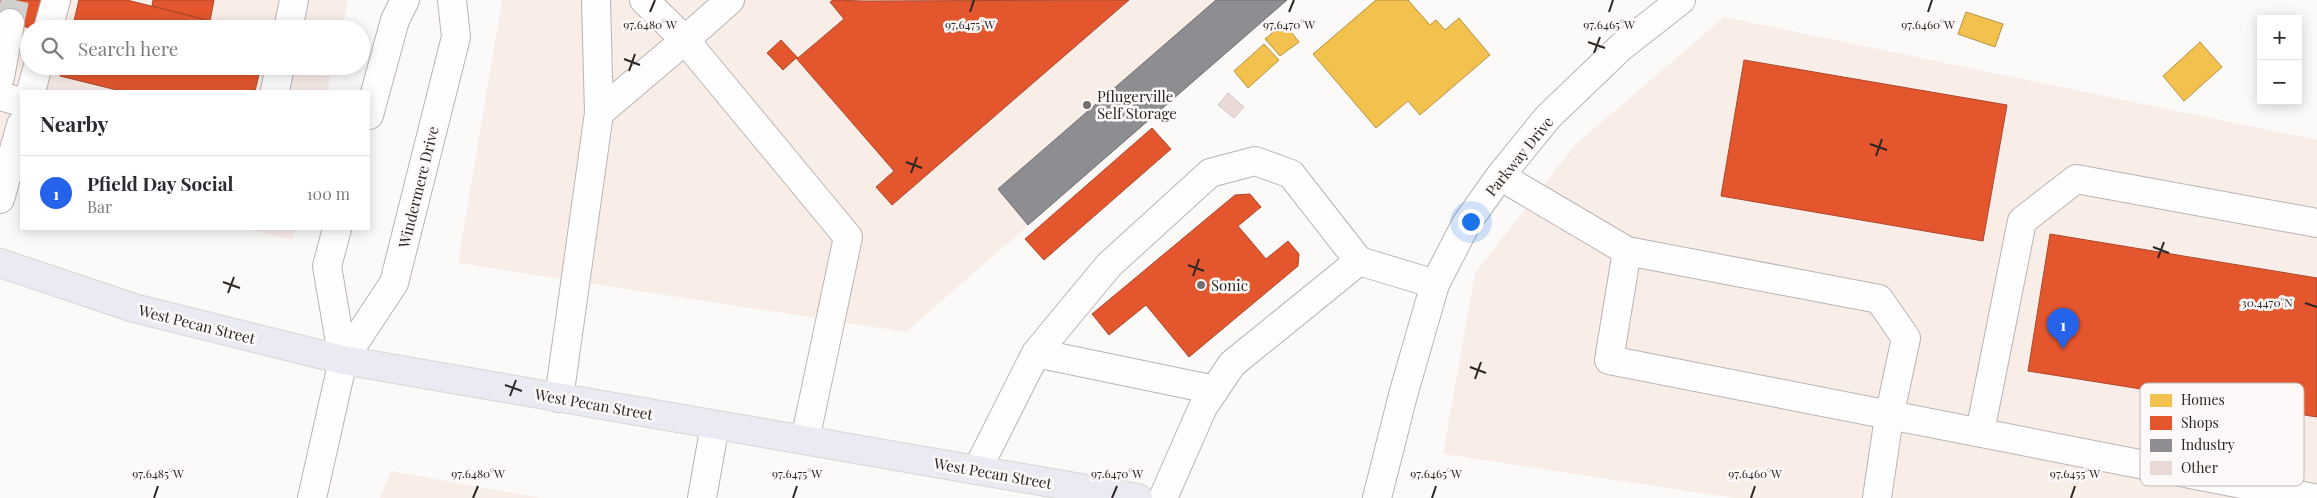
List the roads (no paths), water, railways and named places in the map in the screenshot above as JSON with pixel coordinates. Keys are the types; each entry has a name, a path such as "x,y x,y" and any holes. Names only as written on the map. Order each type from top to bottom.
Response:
{"main road":[{"name":"West Pecan Street","path":"0,263 134,308 343,360 1138,498"}],"street":[{"path":"50,20 56,0"},
{"path":"290,20 294,0"},
{"path":"370,111 395,20 405,0"},
{"name":"Windermere Drive","path":"312,498 343,360 394,283 456,37 452,0"},
{"path":"559,398 599,113 596,0"},
{"path":"644,0 685,40 848,237 805,440"},
{"path":"599,113 730,0"},
{"name":"Parkway Drive","path":"1377,498 1403,394 1436,284 1466,224 1500,176 1548,117 1621,47 1681,0"},
{"path":"0,76 10,23"},
{"path":"31,90 35,75"},
{"path":"275,90 278,75"},
{"path":"0,96 20,102"},
{"path":"0,199 20,129"},
{"path":"977,470 1036,352 1109,265 1210,172 1255,161 1292,174 1359,262 1436,284"},
{"path":"1500,176 1628,251 1879,299 1906,338 1889,416 1877,498"},
{"path":"1980,432 2022,221 2076,179 2317,223"},
{"name":"Windermere Drive","path":"337,230 327,266 343,360"},
{"path":"1628,251 1609,360 2140,464"},
{"path":"1163,498 1203,407 1232,364 1359,262"},
{"path":"1036,352 1215,390"},
{"path":"702,498 715,425"},
{"path":"2252,486 2313,498"}],"tunnel":[{"path":"10,23 15,0"}],"place":[{"name":"Pflugerville Self Storage","path":"1087,105"},
{"name":"Sonic","path":"1201,285"},
{"name":"Pfield Day Social","path":"2063,349"}]}
